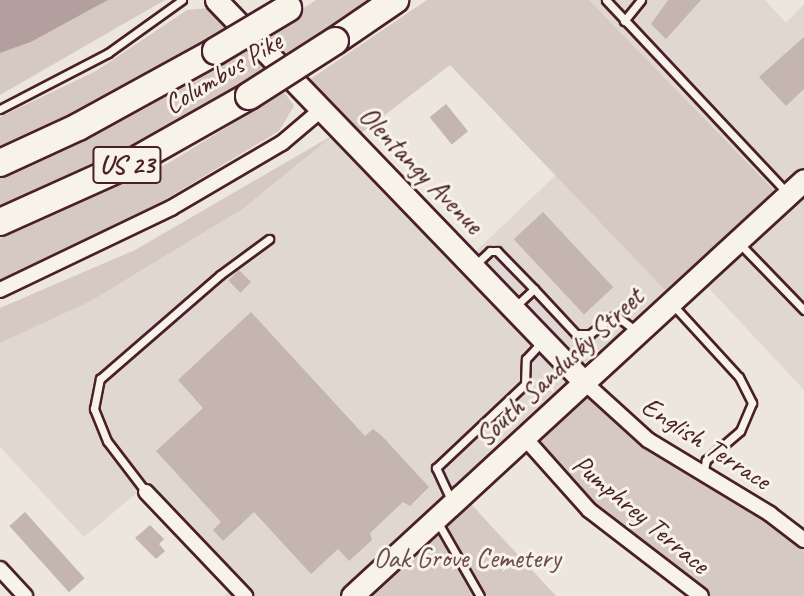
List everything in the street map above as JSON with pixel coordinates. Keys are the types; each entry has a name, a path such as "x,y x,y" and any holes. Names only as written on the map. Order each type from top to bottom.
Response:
{"highway":[{"name":"Columbus Pike","path":"0,222 129,164 249,96 396,0"},
{"name":"Columbus Pike","path":"0,163 89,121 216,51 294,4"}],"street":[{"name":"Olentangy Avenue","path":"216,0 475,265 584,382"},
{"path":"0,290 171,208 282,143 322,109"},
{"name":"South Sandusky Street","path":"352,596 796,187"},
{"name":"English Terrace","path":"584,382 648,440 804,540"},
{"name":"Pumphrey Terrace","path":"524,437 589,510 701,596"},
{"path":"146,492 245,596"},
{"path":"0,569 25,596"}],"lane":[{"path":"0,109 98,58 182,0"},
{"path":"606,0 624,21 796,187"},
{"path":"624,21 641,0"},
{"path":"146,492 107,441 94,409 100,379 220,275 269,239"},
{"path":"737,241 804,310"},
{"path":"475,265 490,251 497,251 576,334 590,334 615,315 638,332"},
{"path":"515,307 534,289"},
{"path":"671,302 739,377 752,403 740,431 706,460 703,475"},
{"path":"453,503 436,468 525,384 526,359 545,338"},
{"path":"436,519 480,596"}],"shaded area":[{"path":"0,0 108,0 31,42 0,53"},
{"path":"589,0 765,0 786,23 804,4 804,390 706,285 369,596 225,596 230,591 138,492 84,537 0,447 0,343 91,301 244,208 349,123 475,252 557,174 666,291 777,192"}],"green space":[{"path":"108,0 165,0 0,95 0,53 31,42"},
{"path":"316,0 372,0 289,56 267,32"},
{"path":"427,0 589,0 777,193 666,291 450,65 360,134 309,80"},
{"path":"208,8 229,26 86,109 0,149 0,117 96,71 187,10"},
{"path":"246,48 267,69 128,152 0,211 0,178 146,108"},
{"path":"284,92 294,106 279,131 143,213 0,280 0,238 167,164"},
{"path":"335,134 244,208 91,301 0,343 0,308 135,250"},
{"path":"589,393 804,549 804,596 705,596 613,524 534,444"},
{"name":"Oak Grove Cemetery","path":"470,503 556,596 369,596"}],"building":[{"path":"668,0 701,0 666,39 651,24"},
{"path":"804,37 804,89 786,106 759,77"},
{"path":"446,104 468,131 452,144 430,117"},
{"path":"543,212 613,287 584,315 514,239"},
{"path":"239,270 251,282 240,293 228,281"},
{"path":"251,312 365,436 373,429 382,436 429,487 410,506 403,502 370,533 372,540 349,561 338,549 311,574 254,512 223,541 213,530 221,522 156,451 203,408 178,380"},
{"path":"25,512 85,578 69,592 9,526"},
{"path":"150,525 164,539 159,544 165,551 156,559 135,538"}]}
